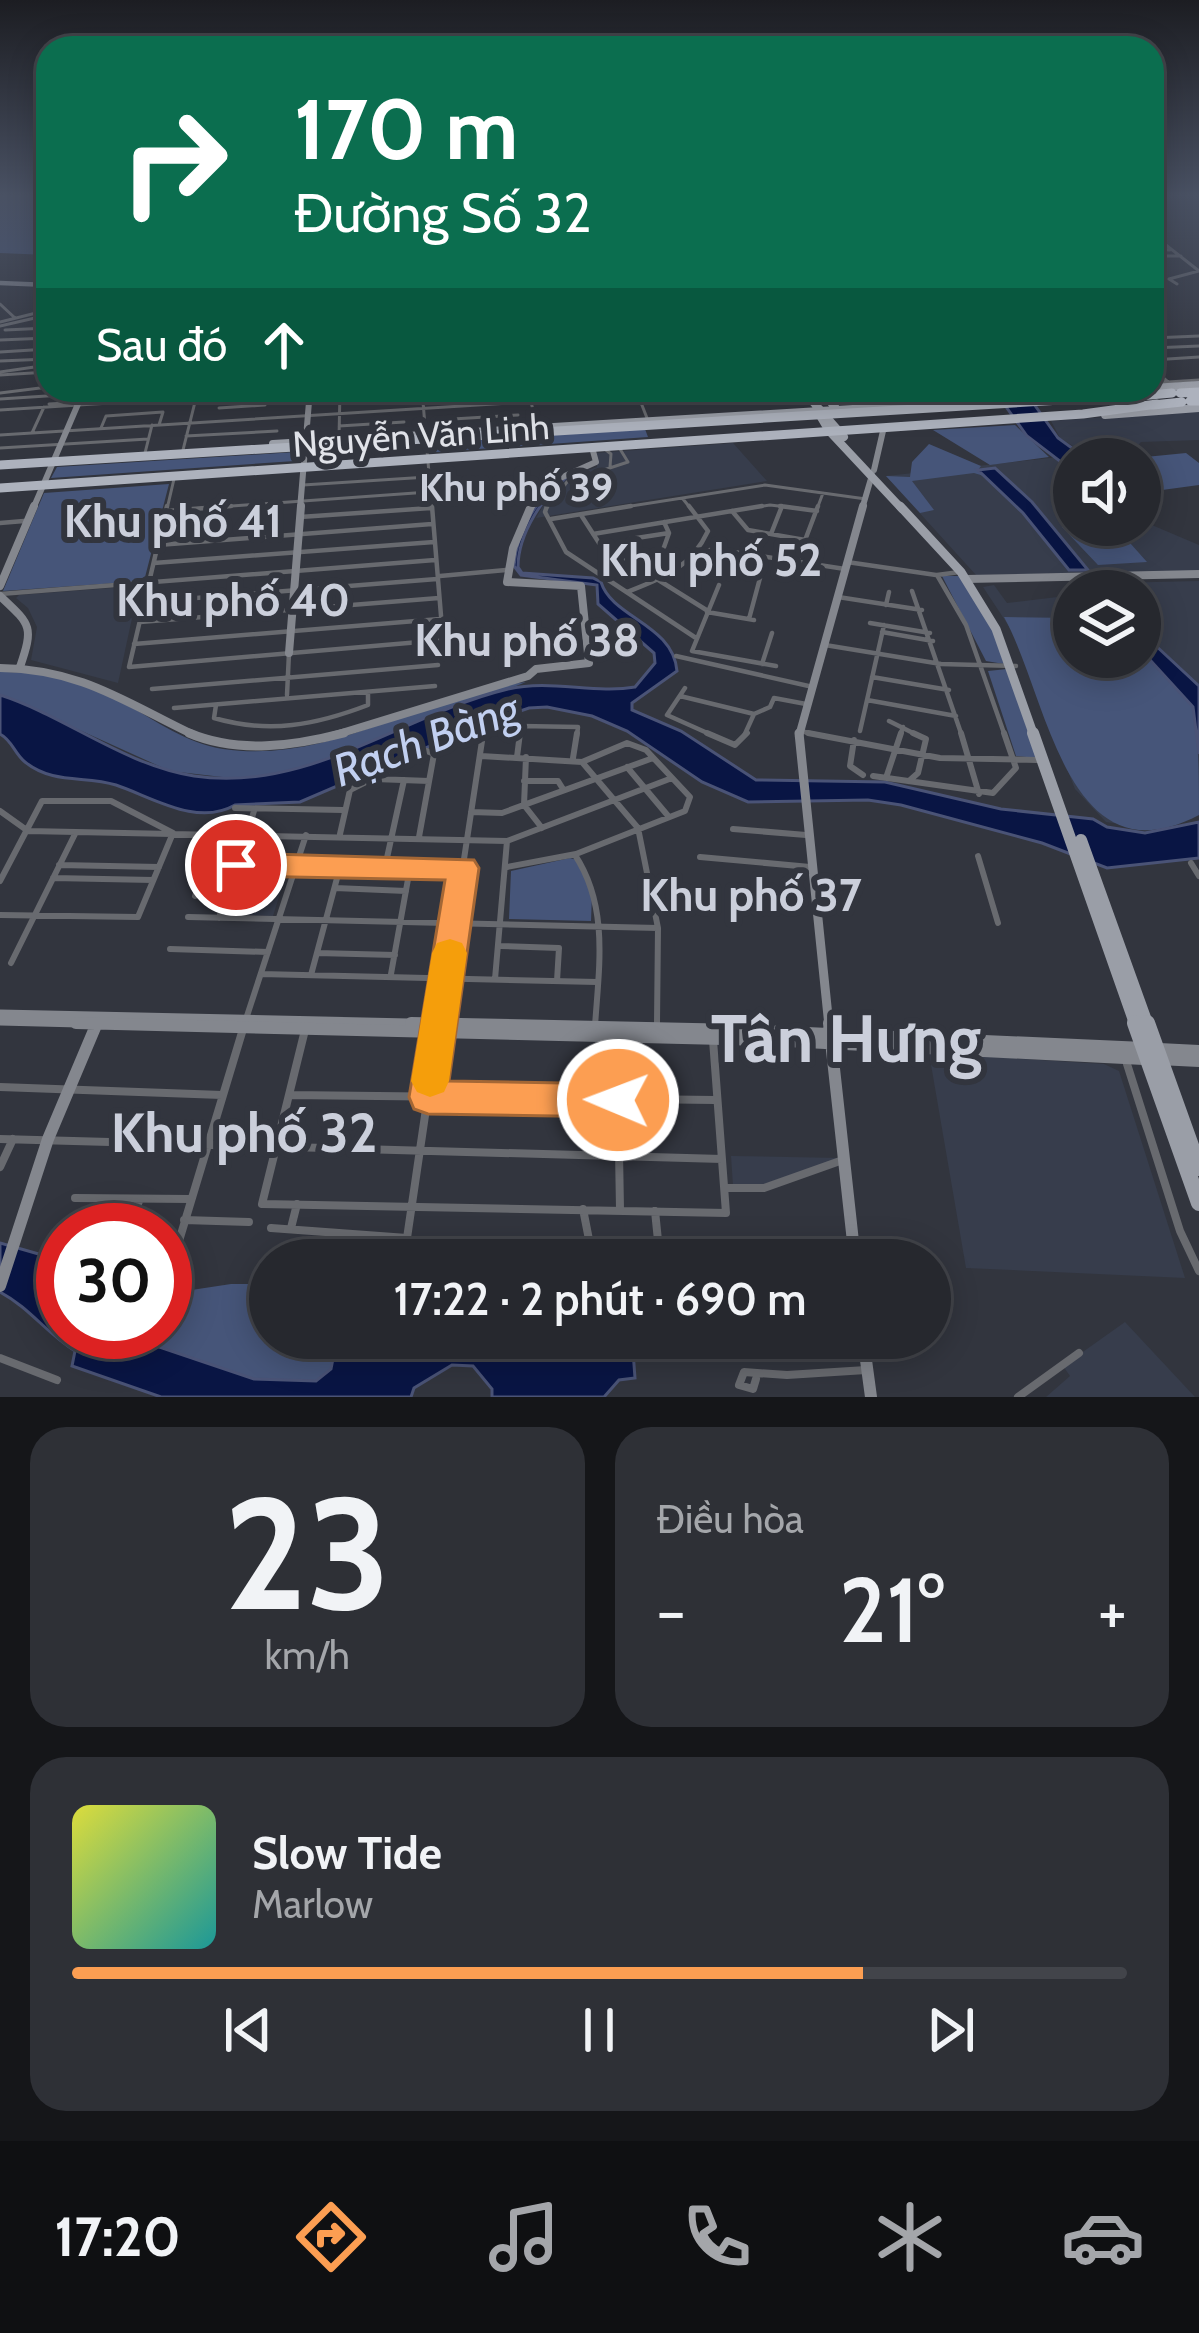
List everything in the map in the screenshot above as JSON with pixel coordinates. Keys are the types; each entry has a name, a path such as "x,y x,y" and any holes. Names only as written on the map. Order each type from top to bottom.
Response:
{"highway":[{"path":"862,413 971,403 1130,409 1189,396"},
{"path":"1076,406 1091,402"},
{"path":"870,424 987,420 1093,402"},
{"name":"Nguyễn Văn Linh","path":"425,437 971,403"},
{"path":"1076,406 1160,406"},
{"path":"649,423 822,411"},
{"name":"Nguyễn Văn Linh","path":"427,459 987,420"},
{"name":"Nguyễn Văn Linh","path":"0,466 649,423"},
{"path":"656,443 816,428"},
{"name":"Nguyễn Văn Linh","path":"0,488 656,443"},
{"name":"Nguyễn Văn Linh","path":"43,484 304,467"}],"main road":[{"path":"1143,411 1189,396"},
{"path":"796,410 802,402"},
{"path":"814,402 968,578"},
{"path":"821,402 822,411"},
{"path":"1076,406 1081,402"},
{"name":"Nguyễn Văn Linh","path":"538,428 971,403"},
{"path":"1076,406 1143,411 1160,406"},
{"name":"Nguyễn Văn Linh","path":"837,432 987,420"},
{"name":"Nguyễn Văn Linh","path":"55,462 425,437"},
{"name":"Nguyễn Văn Linh","path":"592,449 622,453 656,443"},
{"path":"870,470 968,578 994,614 1094,885 1199,1203"},
{"path":"1014,666 1060,794"},
{"path":"1148,1054 1199,1168"}],"street":[{"path":"1177,284 1169,279 1199,271 1185,259"},
{"path":"0,283 36,284"},
{"path":"2,308 15,318"},
{"path":"2,326 36,315"},
{"path":"2,326 36,316"},
{"path":"2,326 36,328"},
{"path":"2,326 0,340 36,338"},
{"path":"1164,337 1199,335"},
{"path":"1187,336 1199,346"},
{"path":"1164,347 1199,346"},
{"path":"0,352 36,350"},
{"path":"1164,359 1199,357"},
{"path":"1189,358 1199,366"},
{"path":"0,362 36,364"},
{"path":"0,374 36,367"},
{"path":"1164,377 1189,396"},
{"path":"0,396 36,390"},
{"path":"0,396 36,395"},
{"path":"0,408 99,402"},
{"path":"0,408 102,402"},
{"path":"183,450 194,402"},
{"path":"287,698 310,402"},
{"path":"339,402 339,440"},
{"path":"175,478 129,667 442,640 423,402"},
{"path":"477,402 480,417"},
{"path":"0,435 518,402"},
{"path":"531,402 538,428"},
{"path":"641,402 649,423"},
{"path":"0,592 79,404"},
{"path":"219,408 265,405"},
{"path":"32,433 44,407"},
{"path":"234,420 237,407"},
{"path":"101,429 106,416 164,412 159,425"},
{"path":"453,419 518,415"},
{"path":"339,426 404,422"},
{"path":"145,453 152,425"},
{"path":"186,436 277,431"},
{"path":"853,1239 798,774 806,704 883,431"},
{"path":"0,448 148,440"},
{"path":"0,668 63,673 103,686 211,741 264,747 315,742 476,686 528,676 536,670 589,663 581,586 509,584 506,570 542,488 564,472 596,462 592,449"},
{"path":"622,453 628,462 575,477 556,490 545,508 549,520 566,552 696,638"},
{"path":"608,454 610,467"},
{"path":"303,485 428,477"},
{"path":"549,520 765,485 866,497 891,495"},
{"path":"166,511 429,492"},
{"path":"793,572 823,493"},
{"path":"683,499 708,531 690,566"},
{"path":"593,534 732,511 782,506 817,511"},
{"path":"771,534 782,506"},
{"path":"300,517 431,508"},
{"path":"732,511 748,530 805,540"},
{"path":"580,515 599,543 658,579 707,612 751,620 760,578 690,566 658,579 627,592"},
{"path":"0,523 27,521"},
{"path":"632,564 663,550 669,533 664,522"},
{"path":"158,545 432,524"},
{"path":"647,558 632,547 630,539 669,533"},
{"path":"704,541 714,549"},
{"path":"154,563 434,542"},
{"path":"699,553 714,549 968,578 1199,576"},
{"path":"0,557 12,556"},
{"path":"0,592 436,560"},
{"path":"145,602 506,570"},
{"path":"873,776 979,794 993,793 1016,768 982,665 938,575"},
{"path":"719,585 692,651 776,666"},
{"path":"912,591 941,664 979,794"},
{"path":"0,592 28,622 30,638 20,667"},
{"path":"886,604 889,592"},
{"path":"837,597 922,610"},
{"path":"140,622 439,598"},
{"path":"134,644 441,619"},
{"path":"870,623 933,641"},
{"path":"883,629 930,633"},
{"path":"860,731 883,629"},
{"path":"762,664 772,633"},
{"path":"824,645 941,664 1014,666"},
{"path":"676,656 813,687"},
{"path":"152,689 438,665"},
{"path":"872,677 949,690"},
{"path":"174,708 435,686"},
{"path":"685,688 667,715 736,745 754,714"},
{"path":"216,704 214,718 271,730 306,727 368,705 368,692"},
{"path":"680,696 754,714 770,707 774,698 806,704"},
{"path":"867,700 956,716"},
{"path":"889,721 923,734 924,755 918,773 909,781"},
{"path":"517,757 521,726 578,727 573,760"},
{"path":"886,778 903,727"},
{"path":"800,731 924,755 1045,760"},
{"path":"854,740 850,766 863,775"},
{"path":"272,1228 407,1238 482,741"},
{"path":"480,756 582,762 627,743 653,758 690,797 685,812 574,855 535,866 507,867"},
{"path":"340,836 350,790 427,752 434,754 419,837"},
{"path":"526,758 524,805 542,828"},
{"path":"471,812 502,813 653,758"},
{"path":"582,762 638,828 658,928 657,1029"},
{"path":"627,767 670,817"},
{"path":"1,813 28,831 507,841 672,778"},
{"path":"371,779 429,781"},
{"path":"385,867 404,780"},
{"path":"524,781 558,782 564,790"},
{"path":"1,878 42,801 111,801 173,833"},
{"path":"235,808 346,810"},
{"path":"247,834 255,808"},
{"path":"734,829 806,835"},
{"path":"11,963 76,832"},
{"path":"0,915 138,917 173,833"},
{"path":"195,896 219,834"},
{"path":"189,1203 306,835"},
{"path":"495,979 507,841"},
{"path":"574,855 586,868 594,890 599,927 595,1027"},
{"path":"978,856 998,922"},
{"path":"700,857 810,867"},
{"path":"1191,863 1199,876"},
{"path":"59,865 159,867"},
{"path":"207,865 463,868"},
{"path":"219,918 236,865"},
{"path":"311,975 340,867"},
{"path":"390,977 410,868"},
{"path":"53,878 153,880"},
{"path":"334,888 406,891"},
{"path":"188,917 658,928"},
{"path":"499,946 559,948 557,981"},
{"path":"170,949 268,952"},
{"path":"317,953 394,955"},
{"path":"261,974 597,982"},
{"path":"0,1018 939,1044 1148,1054 1199,1061"},
{"path":"0,1286 48,1139 98,1020"},
{"path":"244,1024 305,1030 595,1027 829,1042"},
{"path":"305,1030 262,1204 726,1213 713,1038"},
{"path":"617,1037 620,1209"},
{"path":"1148,1054 1199,1051"},
{"path":"1148,1054 1197,1270"},
{"path":"0,1087 222,1094"},
{"path":"289,1095 716,1100"},
{"path":"0,1139 722,1159"},
{"path":"0,1167 13,1139"},
{"path":"725,1188 764,1188 844,1160"},
{"path":"75,1198 190,1199"},
{"path":"138,1203 140,1198"},
{"path":"291,1230 297,1204"},
{"path":"583,1208 589,1239"},
{"path":"655,1211 658,1239"},
{"path":"192,1220 249,1222"},
{"path":"1018,1397 1079,1353"},
{"path":"0,1358 57,1380"},
{"path":"866,1359 871,1397"},
{"path":"753,1388 809,1370 868,1370"}],"shaded area":[{"path":"1199,410 1199,440 1060,438 1051,421"},
{"path":"1015,425 1049,457 990,465 933,430"},
{"path":"645,429 648,437 436,452 435,443"},
{"path":"733,443 767,481 536,518 553,489 597,467 595,453"},
{"path":"929,444 981,466 978,470 984,476 974,473 912,481 934,510 920,513 886,476 910,477 912,462"},
{"path":"296,452 295,461 51,478 57,467"},
{"path":"1186,453 1199,463 1199,485 1161,490 1161,455"},
{"path":"1053,458 1053,546 1161,546 1161,529 1199,545 1199,571 1053,570 1053,574 976,575 886,476"},
{"path":"169,484 144,581 3,591 44,493"},
{"path":"1080,546 1133,546 1147,562 1098,565"},
{"path":"942,576 960,576 993,629 1004,664 986,661"},
{"path":"1199,581 1199,815 1149,828 1106,822 1075,789 1014,634 983,587 994,585 1007,603 1053,598 1053,678 1161,678 1161,582"},
{"path":"139,586 118,683 31,660 37,627 28,608 16,598 19,595"},
{"path":"1004,617 1053,618 1053,678 1161,678 1161,669 1193,707 1199,815 1154,830 1119,825 1090,804 1050,733"},
{"path":"1007,669 1037,758 1016,756 988,671"},
{"path":"0,672 32,673 79,684 196,742 263,751 339,738 450,700 526,682 319,764 276,776 231,778 170,771 0,694"},
{"path":"577,860 592,894 591,921 509,919 511,871"},
{"path":"240,867 288,868 273,916 223,915"},
{"path":"929,1053 1104,1064 1119,1071 1185,1278 966,1268"},
{"path":"731,1156 840,1158 762,1185 733,1186"},
{"path":"249,1284 249,1359 333,1359 331,1369 316,1382 254,1379 192,1359 192,1290"},
{"path":"1125,1322 1195,1397 1046,1397 1070,1376 1063,1366"}],"water":[{"path":"1003,402 1032,402 1058,438 1053,438 1053,456 1027,436"},
{"path":"995,468 1053,528 1053,546 1068,546 1088,570 1069,570 1023,513 978,470"},
{"name":"Rạch Bàng","path":"569,475 534,516 522,541 518,567 522,573 601,582 617,604 665,642 677,671 632,703 632,710 681,731 756,780 885,782 1001,809 1093,819 1107,827 1145,833 1199,822 1199,858 1107,868 1042,843 901,805 868,800 748,802 702,782 627,731 592,716 547,707 529,708 479,725 300,802 235,805 205,813 175,808 104,782 47,774 25,762 0,734 0,695 143,762 194,776 236,778 316,763 508,689 635,687 655,663 654,653 598,604 597,585 521,575 514,566 519,540 531,514 548,492"},
{"path":"1161,651 1199,686 1199,754 1193,707 1161,672"},
{"path":"0,1243 36,1253 36,1319 0,1292"},
{"path":"192,1358 254,1379 316,1381 331,1369 333,1359 634,1359 635,1378 619,1380 604,1397 492,1397 492,1389 473,1366 452,1365 414,1388 411,1397 161,1397 72,1366 73,1359"}],"slow traffic":[{"path":"430,1081 450,953"}],"district":[{"name":"Khu phố 39","path":"516,487"},
{"name":"Khu phố 41","path":"173,521"},
{"name":"Khu phố 52","path":"711,560"},
{"name":"Khu phố 40","path":"233,600"},
{"name":"Khu phố 38","path":"527,640"},
{"name":"Khu phố 37","path":"751,895"},
{"name":"Tân Hưng","path":"846,1039"},
{"name":"Khu phố 32","path":"244,1133"}],"route":[{"path":"236,865 463,868 428,1097 618,1100"}]}
